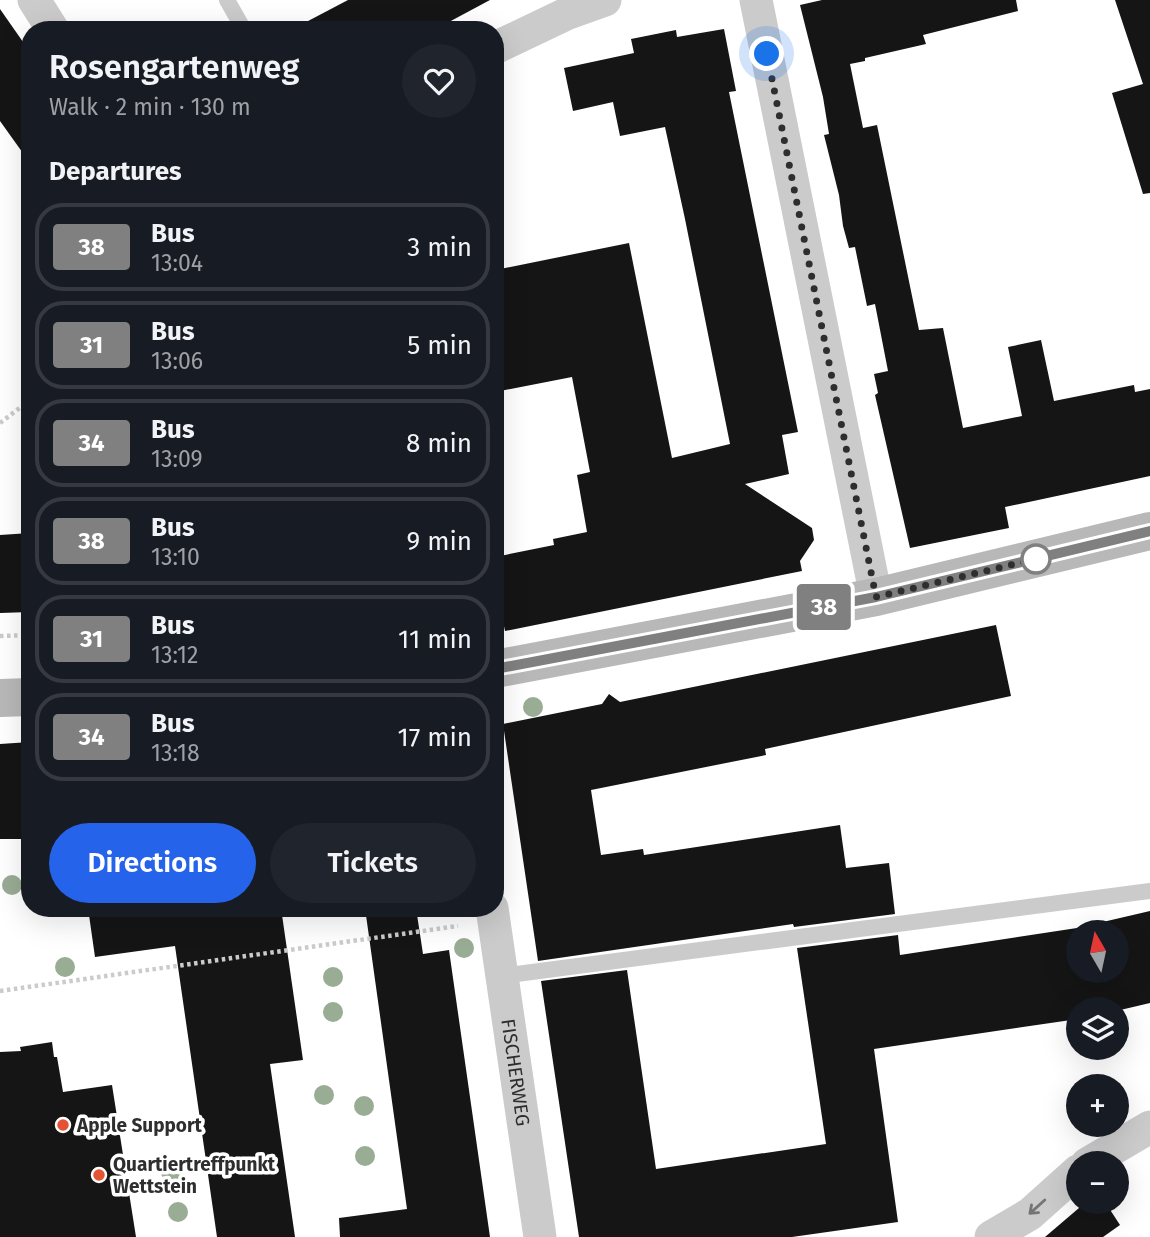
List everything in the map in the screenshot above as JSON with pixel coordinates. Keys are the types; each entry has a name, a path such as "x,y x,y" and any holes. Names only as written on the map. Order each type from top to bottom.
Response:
{"main road":[{"path":"504,667 876,597 1150,531"},
{"path":"0,698 21,697"}],"street":[{"path":"33,0 47,21"},
{"path":"504,44 566,14 605,0"},
{"path":"756,0 876,597"},
{"name":"FISCHERWEG","path":"493,917 540,1237"},
{"path":"1109,1151 1150,1127"},
{"path":"991,1237 1030,1213 1066,1182"}],"lane":[{"path":"227,0 239,21"},
{"path":"501,976 1150,891"}],"path":[{"path":"0,423 21,407"},
{"path":"0,636 21,635"},
{"path":"0,991 480,917"}],"building":[{"path":"348,0 490,0 451,21 308,21"},
{"path":"822,0 1016,0 1018,11 923,35 926,44 850,64 863,128 877,125 919,330 943,328 963,428 1022,416 1008,347 1041,340 1054,401 1134,385 1135,392 1150,389 1150,476 1005,507 1009,528 910,548 875,395 878,393 874,374 888,371 875,304 867,306 855,247 849,248 843,226 839,195 824,135 829,134 823,97 800,5"},
{"path":"1115,0 1150,0 1150,193 1143,194 1112,93 1143,84"},
{"path":"0,9 21,39 21,150 0,121"},
{"path":"724,29 736,91 729,92 798,432 782,435 789,474 745,484 812,528 814,540 800,561 802,571 505,631 504,555 554,545 553,539 587,532 577,475 590,472 572,377 504,390 504,268 629,243 672,458 730,444 665,127 620,136 613,102 573,111 564,68 634,53 631,39 676,30 677,37"},
{"path":"21,534 21,612 0,613 0,535"},
{"path":"996,625 1011,696 765,749 766,755 591,790 601,855 643,849 644,855 840,825 846,868 889,863 895,914 794,927 793,924 538,961 504,724 602,704 609,694 620,702"},
{"path":"21,743 21,839 0,839 0,744"},
{"path":"1150,911 1150,1003 1129,1008 1129,997 1066,997 1066,1021 874,1049 898,1222 792,1237 579,1237 541,981 627,970 656,1169 826,1144 797,948 898,935 900,955 1066,930 1066,984 1129,984 1129,920 1111,920"},
{"path":"89,917 282,917 303,1060 270,1064 295,1237 217,1237 175,946 95,957"},
{"path":"366,917 417,917 423,954 449,950 490,1237 340,1237 339,1218 407,1209"},
{"path":"52,1042 63,1092 112,1085 136,1237 0,1237 0,1052 21,1051 20,1047"},
{"path":"1072,1214 1113,1214 1120,1225 1103,1237 1045,1237"}],"bus line":[{"name":"38","path":"504,667 876,597 1150,531"}],"place":[{"name":"Apple Support","path":"63,1125"},
{"name":"Quartiertreffpunkt Wettstein","path":"99,1175"}],"route":[{"path":"767,54 876,597 1036,559"}]}
